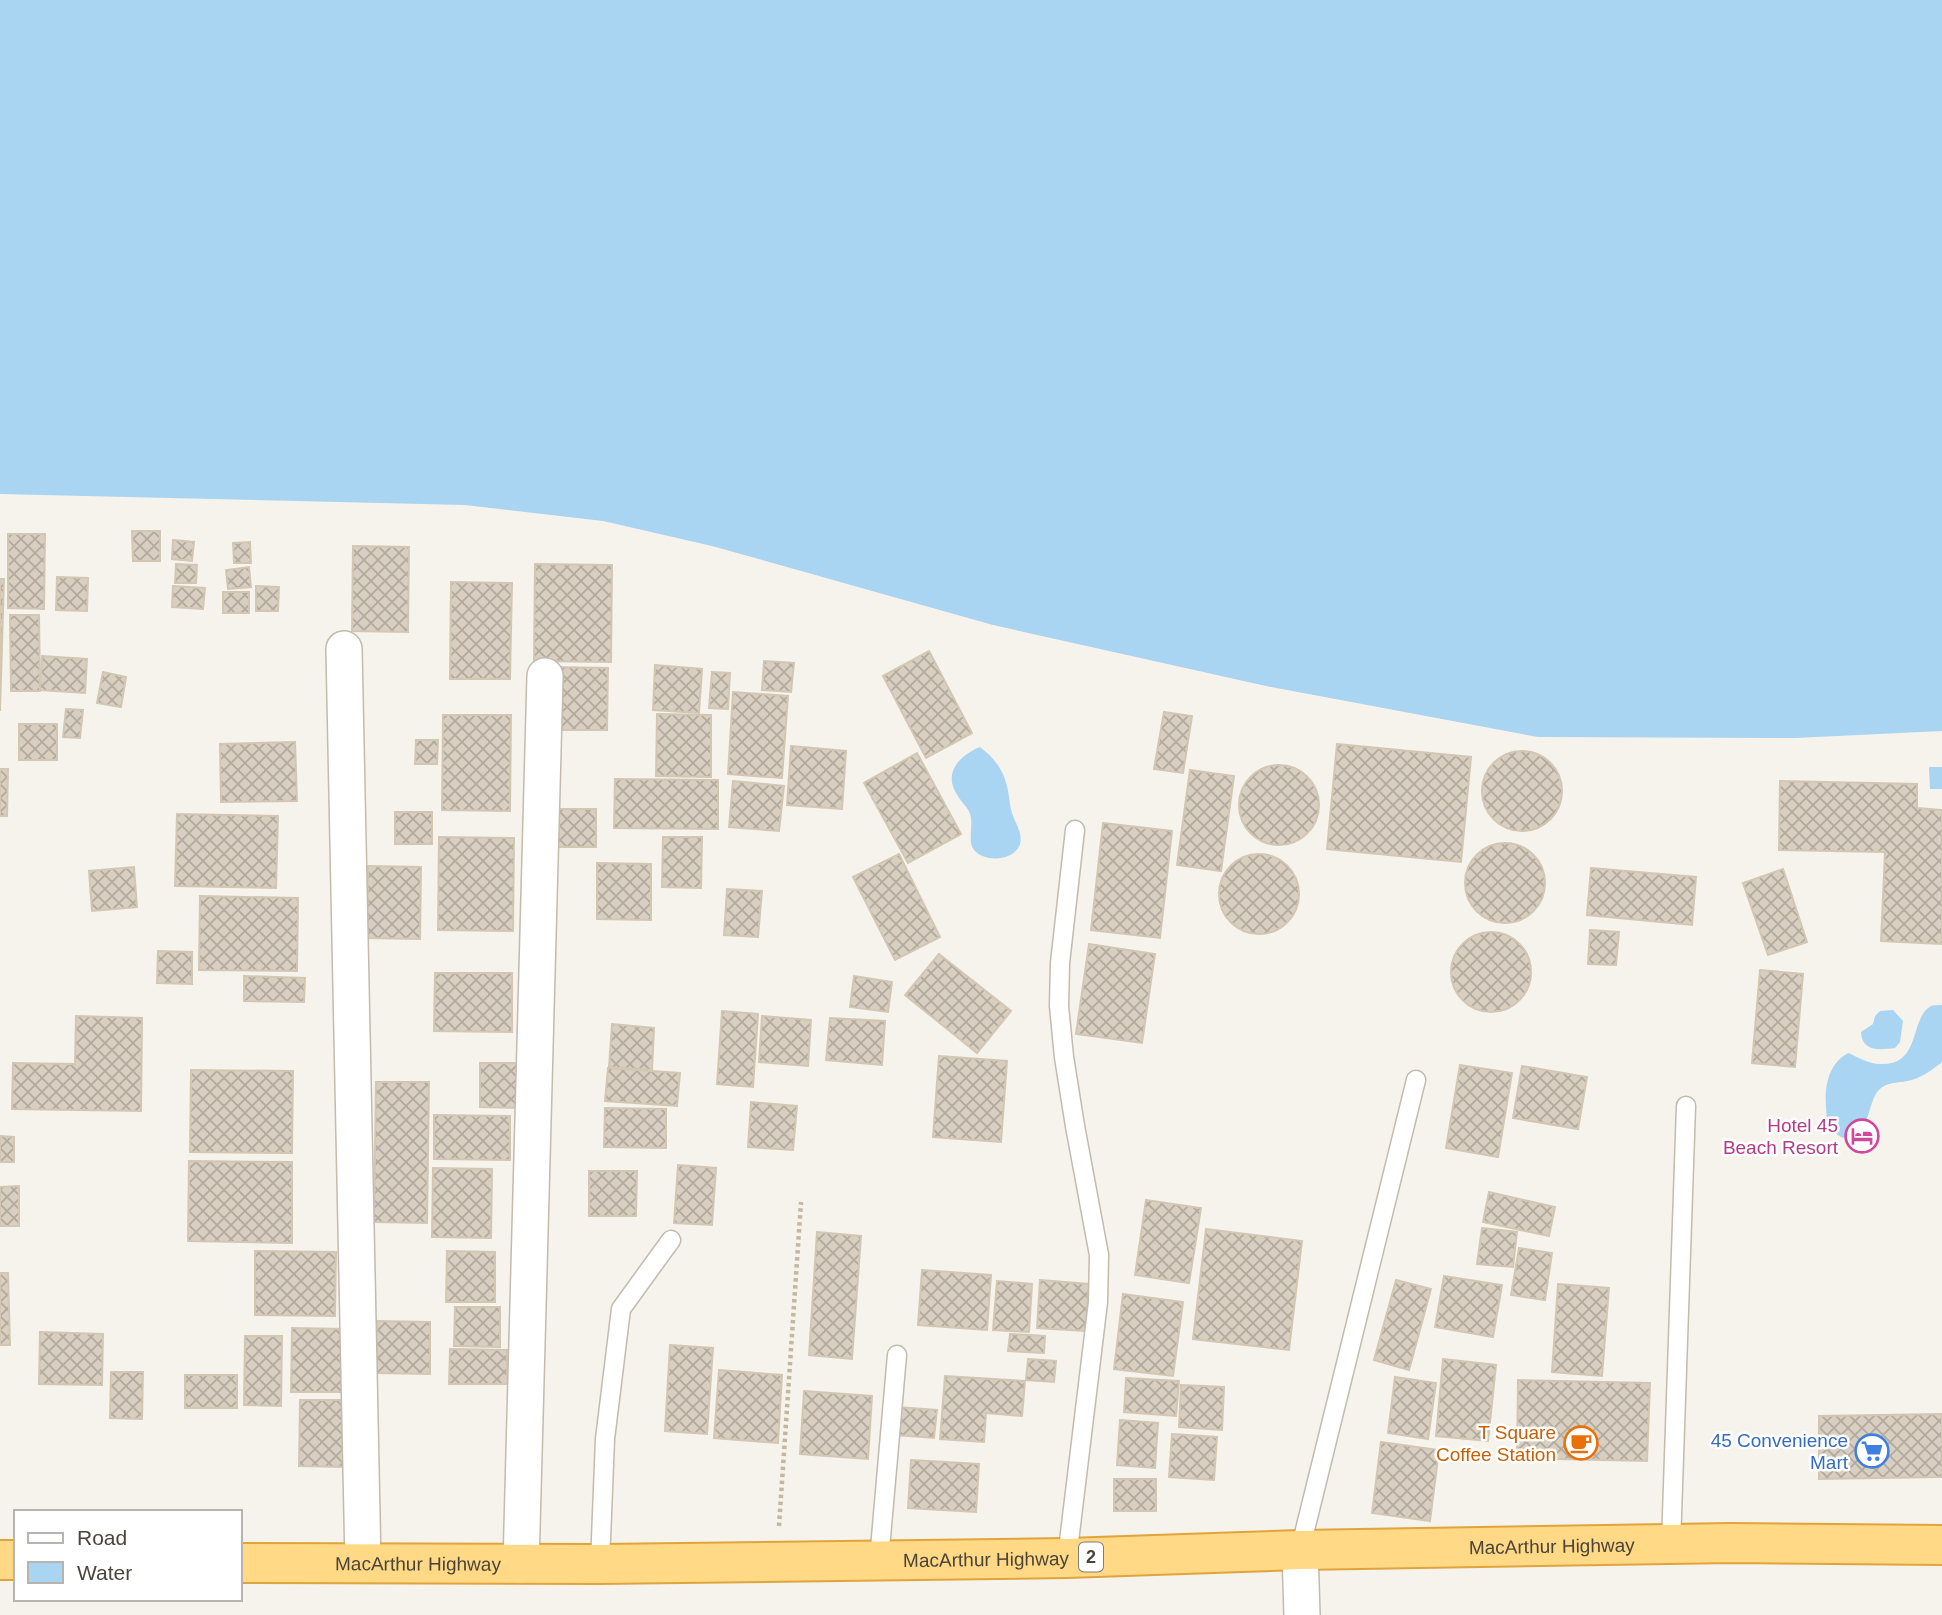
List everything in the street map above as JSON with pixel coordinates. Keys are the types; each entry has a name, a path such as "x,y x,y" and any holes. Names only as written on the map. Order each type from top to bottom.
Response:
{"highway":[{"name":"MacArthur Highway","path":"242,1563 521,1565 1067,1558 1300,1550 1671,1544 1942,1545"}],"street":[{"path":"344,649 363,1564"},
{"path":"521,1565 545,676"},
{"path":"1300,1550 1303,1615"}],"lane":[{"path":"1067,1558 1098,1302 1099,1255 1075,1126 1059,1006 1060,963 1074,830"},
{"path":"1300,1550 1416,1080"},
{"path":"1671,1544 1686,1106"},
{"path":"600,1564 606,1439 621,1308 671,1240"},
{"path":"879,1560 897,1355"}],"path":[{"path":"777,1561 801,1202"}],"water":[{"path":"0,0 1942,0 1942,731 1795,738 1538,737 1266,686 993,625 712,546 603,521 465,505 0,494"},
{"path":"980,747 992,757 1003,775 1020,836 1017,850 1006,857 985,857 974,850 970,814 953,788 952,773 955,766 965,755"},
{"path":"1929,767 1942,767 1942,789 1930,789"},
{"path":"1942,1005 1941,1063 1916,1078 1881,1088 1875,1096 1865,1123 1856,1132 1843,1138 1829,1130 1826,1087 1839,1060 1848,1053 1871,1063 1893,1063 1909,1050 1924,1012 1931,1006"},
{"path":"1893,1010 1903,1021 1900,1042 1895,1048 1878,1049 1868,1046 1862,1039 1861,1032 1873,1024 1880,1011"}],"building":[{"path":"132,531 160,531 160,561 133,561"},
{"path":"8,534 45,534 44,609 8,608"},
{"path":"173,540 194,542 192,561 172,559"},
{"path":"250,542 251,563 234,563 233,543"},
{"path":"353,546 409,547 408,632 352,631"},
{"path":"176,564 197,565 196,583 175,583"},
{"path":"535,564 612,565 611,662 534,661"},
{"path":"249,567 251,587 228,589 226,570"},
{"path":"57,577 88,578 87,611 56,610"},
{"path":"0,579 4,579 0,711"},
{"path":"451,582 512,583 510,679 450,679"},
{"path":"173,586 205,588 203,609 172,607"},
{"path":"256,586 279,587 278,611 256,611"},
{"path":"223,592 249,592 249,613 223,613"},
{"path":"10,615 39,615 40,691 11,691"},
{"path":"929,651 972,733 926,758 883,676"},
{"path":"42,656 87,659 85,693 40,690"},
{"path":"764,661 794,663 791,692 762,690"},
{"path":"655,665 702,669 699,713 653,710"},
{"path":"552,667 608,668 607,730 551,730"},
{"path":"103,672 126,677 121,707 97,703"},
{"path":"712,672 730,673 728,709 709,708"},
{"path":"733,692 788,696 782,778 728,774"},
{"path":"66,709 83,710 80,738 63,737"},
{"path":"1164,712 1192,716 1183,773 1154,769"},
{"path":"657,714 711,715 711,777 656,776"},
{"path":"443,715 511,715 510,811 442,810"},
{"path":"19,724 57,724 57,760 19,760"},
{"path":"416,740 438,740 437,764 415,764"},
{"path":"295,742 297,801 221,802 220,744"},
{"path":"1337,744 1471,757 1461,862 1327,849"},
{"path":"791,746 846,751 842,809 787,805"},
{"path":"1514,751 1530,751 1551,762 1562,783 1562,799 1551,820 1530,831 1514,831 1500,825 1488,813 1482,799 1482,783 1488,769 1500,757"},
{"path":"917,753 961,834 908,863 864,783"},
{"path":"1271,765 1287,765 1308,776 1319,797 1319,813 1308,834 1287,845 1271,845 1257,839 1245,827 1239,813 1239,797 1245,783 1257,771"},
{"path":"0,769 8,769 7,816 0,816"},
{"path":"1190,770 1234,776 1221,871 1177,865"},
{"path":"615,779 718,780 718,829 614,828"},
{"path":"733,781 784,786 779,831 729,827"},
{"path":"1780,781 1917,784 1917,808 1942,810 1942,944 1881,941 1885,852 1779,850"},
{"path":"555,809 596,809 596,847 555,847"},
{"path":"395,812 432,812 432,844 395,844"},
{"path":"177,814 278,816 276,888 175,886"},
{"path":"1103,823 1172,831 1160,938 1091,930"},
{"path":"439,837 514,838 513,931 438,930"},
{"path":"663,837 702,837 701,888 662,887"},
{"path":"1497,843 1513,843 1534,854 1545,875 1545,891 1534,912 1513,923 1497,923 1483,917 1471,905 1465,891 1465,875 1471,861 1483,849"},
{"path":"899,854 940,937 895,960 853,877"},
{"path":"1251,854 1267,854 1288,865 1299,886 1299,902 1288,923 1267,934 1251,934 1237,928 1225,916 1219,902 1219,886 1225,872 1237,860"},
{"path":"597,863 651,864 651,920 597,919"},
{"path":"368,866 421,867 420,939 367,938"},
{"path":"134,867 137,907 92,911 89,871"},
{"path":"1591,868 1696,877 1692,925 1587,915"},
{"path":"1783,869 1807,942 1768,955 1743,883"},
{"path":"727,889 762,891 758,937 724,935"},
{"path":"200,896 298,898 297,971 199,970"},
{"path":"1590,930 1619,932 1616,965 1588,964"},
{"path":"1483,932 1499,932 1520,943 1531,964 1531,980 1520,1001 1499,1012 1483,1012 1469,1006 1457,994 1451,980 1451,964 1457,950 1469,938"},
{"path":"1089,944 1155,954 1142,1043 1076,1034"},
{"path":"158,951 192,952 192,984 157,983"},
{"path":"939,954 1011,1011 977,1053 905,995"},
{"path":"1760,970 1803,974 1795,1067 1752,1063"},
{"path":"435,973 512,973 512,1032 434,1031"},
{"path":"244,976 305,978 304,1002 244,1001"},
{"path":"854,976 892,982 888,1012 850,1007"},
{"path":"722,1011 758,1014 753,1087 717,1084"},
{"path":"76,1016 142,1018 141,1111 12,1109 13,1063 75,1064"},
{"path":"762,1016 811,1020 808,1066 759,1062"},
{"path":"830,1018 885,1021 882,1065 826,1060"},
{"path":"612,1024 654,1028 652,1070 609,1067"},
{"path":"939,1056 1007,1061 1001,1142 933,1137"},
{"path":"480,1063 522,1063 521,1108 480,1107"},
{"path":"1460,1065 1512,1073 1498,1157 1446,1148"},
{"path":"1522,1066 1587,1077 1578,1129 1513,1118"},
{"path":"608,1068 680,1073 677,1106 605,1101"},
{"path":"191,1070 293,1071 292,1153 190,1152"},
{"path":"376,1082 429,1082 427,1223 374,1222"},
{"path":"751,1102 797,1106 793,1150 748,1147"},
{"path":"605,1108 666,1109 666,1148 604,1147"},
{"path":"434,1115 510,1116 510,1160 434,1159"},
{"path":"0,1136 14,1137 14,1162 0,1162"},
{"path":"189,1161 292,1162 292,1243 188,1241"},
{"path":"678,1165 716,1168 712,1225 674,1223"},
{"path":"433,1168 492,1169 491,1238 432,1237"},
{"path":"589,1171 637,1171 636,1216 589,1216"},
{"path":"19,1186 19,1226 0,1226 0,1187"},
{"path":"1489,1192 1555,1207 1549,1236 1483,1222"},
{"path":"1146,1200 1201,1208 1189,1283 1135,1275"},
{"path":"1482,1228 1517,1232 1513,1267 1477,1264"},
{"path":"1206,1229 1302,1241 1289,1350 1193,1339"},
{"path":"817,1232 861,1236 852,1359 809,1355"},
{"path":"1519,1248 1552,1253 1545,1300 1511,1295"},
{"path":"255,1251 336,1252 335,1316 255,1315"},
{"path":"447,1251 495,1252 495,1302 446,1302"},
{"path":"922,1270 991,1275 987,1330 918,1325"},
{"path":"0,1273 8,1273 10,1345 0,1345"},
{"path":"1444,1276 1502,1285 1493,1337 1435,1327"},
{"path":"1040,1280 1089,1284 1085,1331 1037,1328"},
{"path":"1396,1280 1431,1289 1409,1370 1374,1360"},
{"path":"997,1281 1032,1284 1029,1332 993,1330"},
{"path":"1558,1284 1609,1288 1602,1376 1552,1372"},
{"path":"1123,1294 1183,1302 1173,1376 1114,1369"},
{"path":"455,1307 500,1307 500,1347 454,1346"},
{"path":"377,1321 430,1322 430,1374 376,1373"},
{"path":"292,1328 346,1329 345,1392 291,1392"},
{"path":"40,1332 103,1334 102,1385 39,1384"},
{"path":"1010,1334 1045,1336 1044,1353 1008,1351"},
{"path":"245,1336 282,1336 281,1406 244,1405"},
{"path":"670,1345 713,1348 707,1434 665,1431"},
{"path":"450,1349 507,1350 507,1384 449,1384"},
{"path":"1028,1359 1056,1361 1054,1382 1026,1380"},
{"path":"1443,1359 1496,1365 1488,1441 1436,1436"},
{"path":"719,1370 782,1375 778,1443 714,1438"},
{"path":"111,1372 143,1372 142,1419 110,1418"},
{"path":"185,1375 237,1375 237,1408 185,1408"},
{"path":"945,1376 1025,1381 1022,1416 986,1413 984,1442 940,1439"},
{"path":"1395,1377 1436,1383 1428,1439 1388,1433"},
{"path":"1126,1378 1179,1381 1176,1416 1124,1412"},
{"path":"1518,1380 1650,1383 1647,1461 1517,1458"},
{"path":"1181,1385 1224,1387 1222,1430 1179,1427"},
{"path":"804,1391 872,1396 868,1459 800,1454"},
{"path":"300,1400 345,1400 344,1467 299,1466"},
{"path":"897,1407 937,1410 934,1438 896,1435"},
{"path":"1942,1414 1942,1477 1819,1479 1819,1416"},
{"path":"1120,1420 1158,1423 1155,1468 1117,1465"},
{"path":"1172,1434 1217,1437 1214,1480 1169,1477"},
{"path":"1381,1442 1439,1450 1430,1521 1372,1513"},
{"path":"911,1460 979,1464 976,1512 908,1508"},
{"path":"1114,1479 1156,1479 1156,1511 1114,1511"}],"place":[{"name":"Hotel 45 Beach Resort","path":"1862,1136"},
{"name":"T Square Coffee Station","path":"1581,1443"},
{"name":"45 Convenience Mart","path":"1872,1451"}]}
